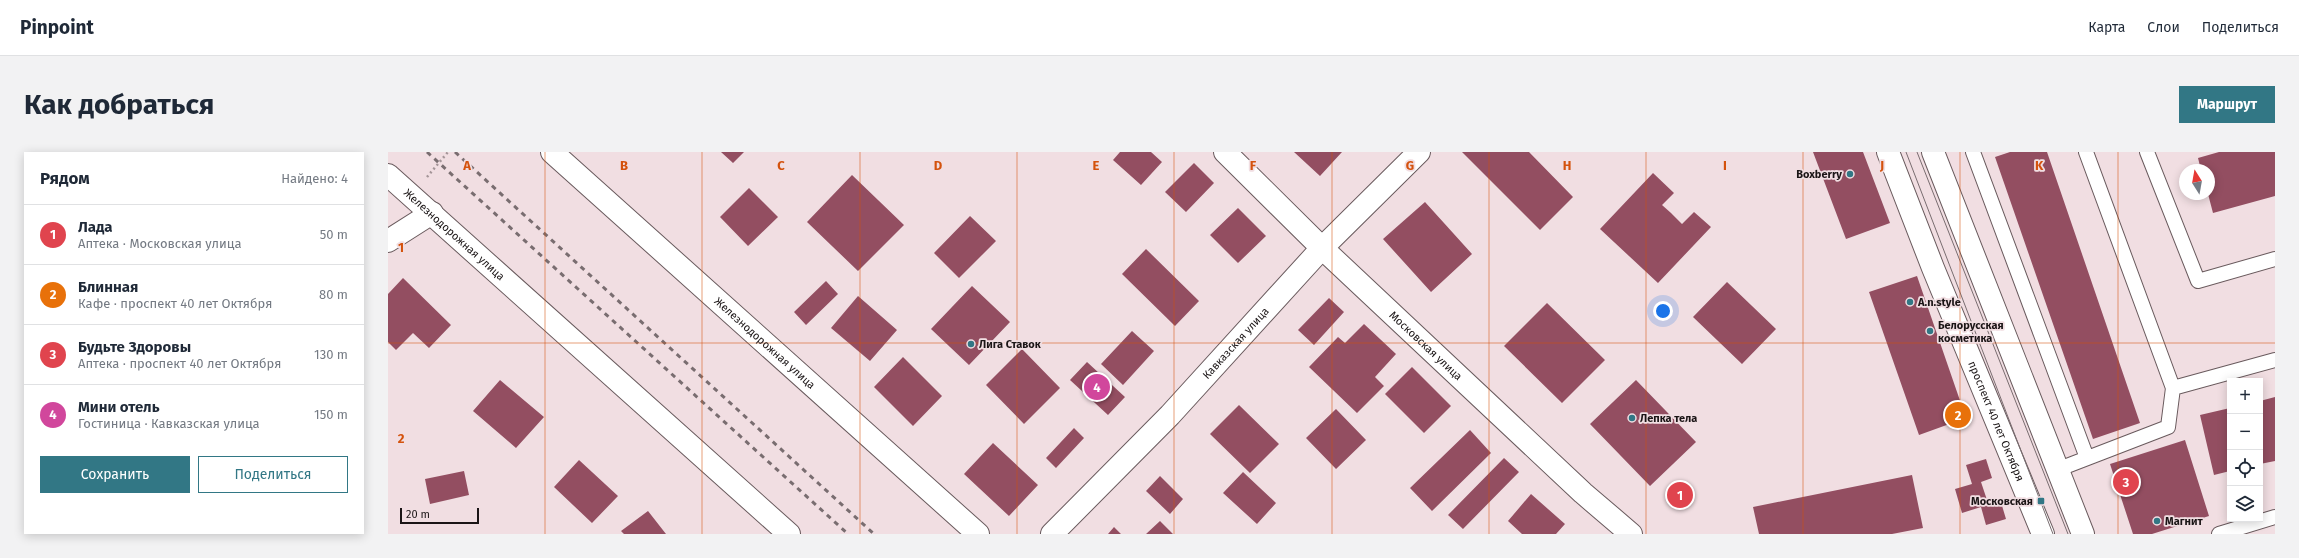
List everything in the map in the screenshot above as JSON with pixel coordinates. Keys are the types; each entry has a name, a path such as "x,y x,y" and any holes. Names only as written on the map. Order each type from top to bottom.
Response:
{"street":[{"name":"Железнодорожная улица","path":"552,152 978,534"},
{"name":"Московская улица","path":"1225,152 1322,248 1583,493 1631,534"},
{"name":"Кавказская улица","path":"1052,534 1170,415 1322,248 1419,152"},
{"name":"проспект 40 лет Октября","path":"1888,152 1933,268 2043,534"},
{"path":"1933,152 2059,469 2083,534"},
{"name":"Железнодорожная улица","path":"388,175 790,534"},
{"path":"388,241 432,214"}],"lane":[{"path":"1973,152 2087,458"},
{"path":"2059,469 2168,428 2173,388 2086,152"},
{"path":"2148,152 2198,281 2275,259"},
{"path":"2173,388 2275,360"},
{"path":"2219,534 2275,517"}],"path":[{"path":"412,196 448,152"}],"building":[{"path":"721,152 744,152 733,163"},
{"path":"1120,152 1151,152 1162,162 1141,185 1113,160"},
{"path":"1294,152 1342,152 1320,176"},
{"path":"1462,152 1529,152 1573,197 1540,230"},
{"path":"1813,152 1863,152 1890,223 1846,239"},
{"path":"2010,152 2047,152 2140,423 2093,439 1995,157"},
{"path":"2219,152 2275,152 2275,196 2213,213 2210,200 2215,200 2215,164 2200,164 2198,158"},
{"path":"1194,163 1214,183 1186,212 1165,192"},
{"path":"1653,173 1674,193 1662,205 1682,224 1694,212 1711,227 1658,283 1600,229"},
{"path":"852,175 904,225 858,271 807,222"},
{"path":"749,188 778,217 748,246 720,217"},
{"path":"1425,202 1472,254 1431,292 1383,239"},
{"path":"1238,208 1266,236 1238,263 1210,235"},
{"path":"970,216 996,241 959,278 934,253"},
{"path":"1146,249 1199,301 1175,326 1122,274"},
{"path":"1917,276 1966,418 1919,435 1869,292"},
{"path":"403,278 451,325 429,348 413,333 396,350 388,342 388,294"},
{"path":"826,281 838,294 806,325 794,312"},
{"path":"1727,282 1776,329 1742,364 1693,317"},
{"path":"972,286 1010,322 969,365 931,329"},
{"path":"858,296 897,330 870,361 831,328"},
{"path":"1329,298 1344,312 1314,345 1298,330"},
{"path":"1547,303 1605,360 1562,403 1504,346"},
{"path":"1364,324 1396,354 1375,377 1384,386 1357,413 1309,367 1338,337 1345,343"},
{"path":"1132,331 1154,351 1123,385 1101,364"},
{"path":"1022,349 1060,388 1024,424 986,385"},
{"path":"903,357 942,396 913,426 874,387"},
{"path":"1087,362 1125,397 1108,415 1070,380"},
{"path":"1412,367 1451,406 1424,433 1385,394"},
{"path":"500,380 544,417 516,448 473,411"},
{"path":"1636,380 1696,442 1650,486 1590,424"},
{"path":"2275,397 2275,461 2263,463 2263,414 2263,400"},
{"path":"1239,405 1279,444 1250,473 1210,434"},
{"path":"1336,409 1366,440 1336,469 1306,438"},
{"path":"2227,409 2227,472 2214,475 2200,415"},
{"path":"1074,428 1084,438 1056,468 1046,458"},
{"path":"1470,430 1491,453 1432,511 1410,488"},
{"path":"2185,440 2209,516 2152,534 2133,534 2110,464"},
{"path":"993,443 1038,485 1009,516 964,474"},
{"path":"1504,458 1519,472 1463,529 1448,515"},
{"path":"1986,459 1992,478 1981,482 1988,503 2000,499 2006,519 1986,525 1981,507 1962,513 1955,489 1972,484 1966,465"},
{"path":"579,460 618,496 592,523 554,487"},
{"path":"464,471 469,495 430,504 425,479"},
{"path":"1243,472 1276,503 1257,524 1223,493"},
{"path":"1912,475 1923,528 1892,534 1759,534 1753,507"},
{"path":"1160,476 1183,499 1170,514 1146,491"},
{"path":"1531,494 1565,524 1556,534 1522,534 1508,521"},
{"path":"648,511 666,534 624,534 621,531"},
{"path":"1160,521 1173,534 1146,534"},
{"path":"1114,527 1121,534 1108,534"}],"tram line":[{"path":"1906,152 2053,534"},
{"path":"1917,152 2068,534"}],"railway":[{"path":"427,152 848,534"},
{"path":"455,152 874,534"}],"place":[{"name":"Boxberry","path":"1850,174"},
{"name":"A.n.style","path":"1910,302"},
{"name":"Белорусская косметика","path":"1930,331"},
{"name":"Лига Ставок","path":"971,344"},
{"name":"Мини отель","path":"1097,387"},
{"name":"Блинная","path":"1958,415"},
{"name":"Лепка тела","path":"1632,418"},
{"name":"Будьте Здоровы","path":"2126,482"},
{"name":"Лада","path":"1680,495"},
{"name":"Московская","path":"2041,501"},
{"name":"Магнит","path":"2157,521"}]}
